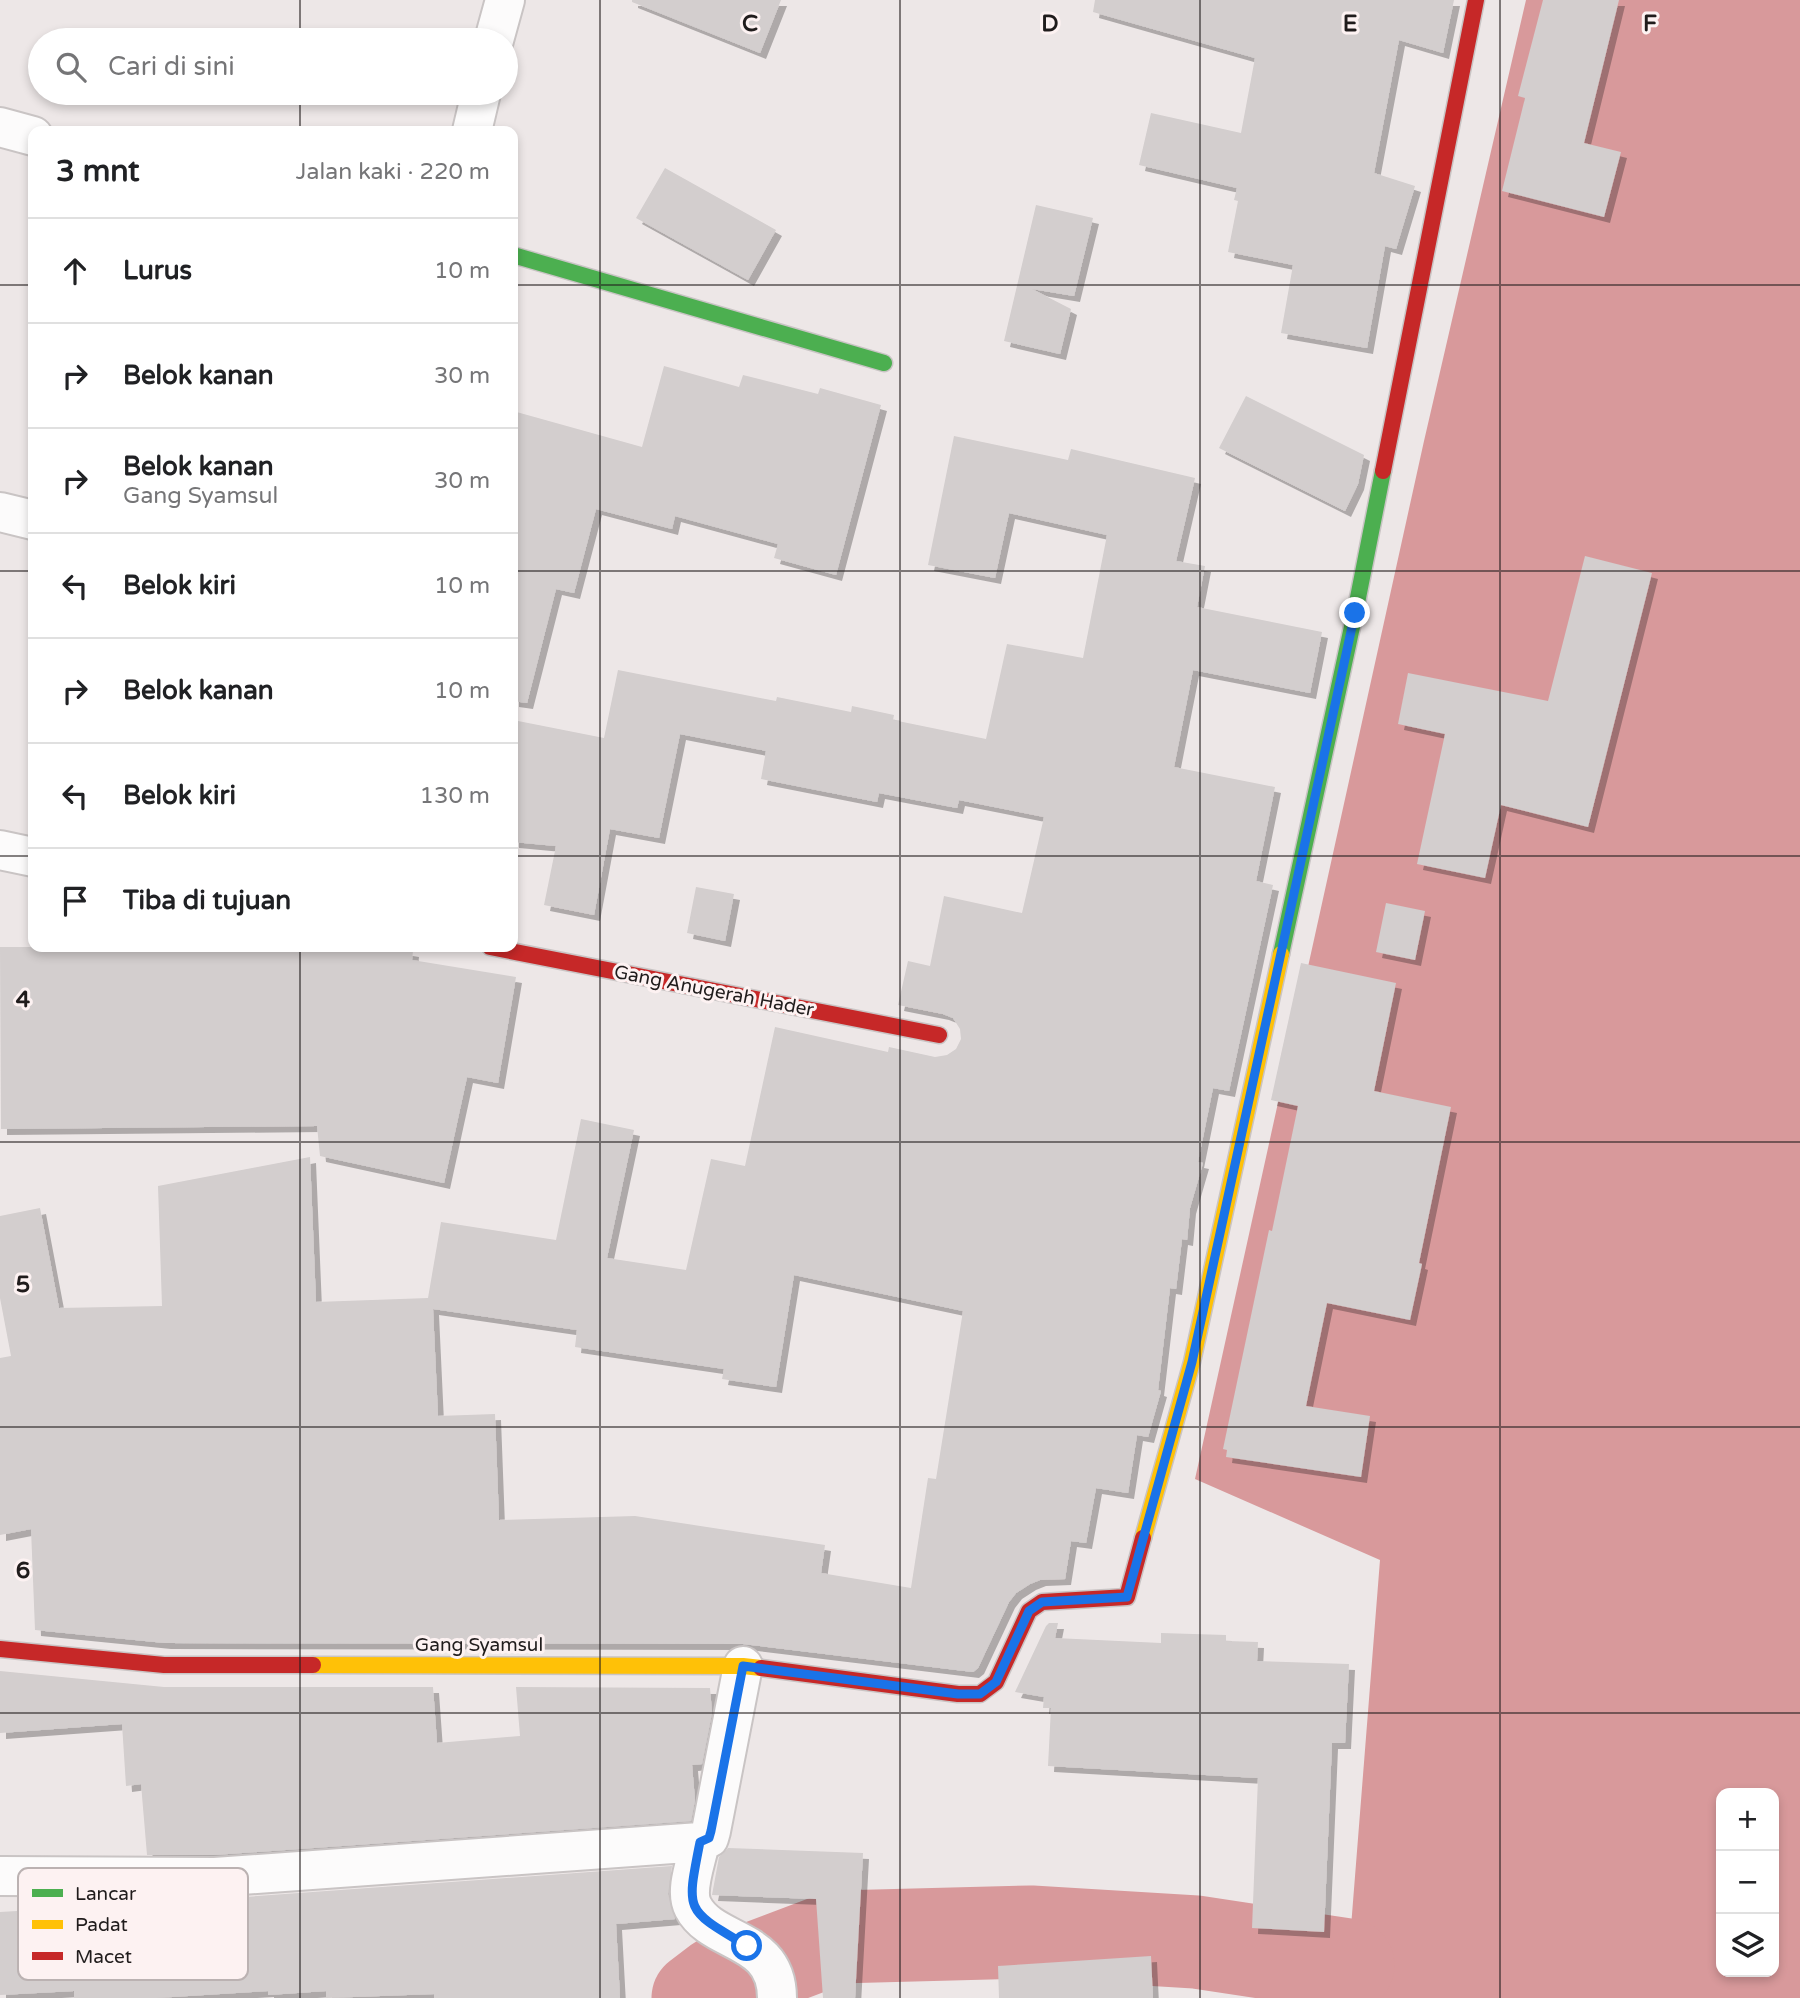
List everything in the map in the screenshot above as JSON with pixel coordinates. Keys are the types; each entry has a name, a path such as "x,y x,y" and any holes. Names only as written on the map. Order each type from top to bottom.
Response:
{"street":[{"path":"498,28 505,0"},
{"name":"Gang Syamsul","path":"0,1649 164,1665 743,1666 958,1694 980,1694 996,1682 1029,1611 1042,1602 1127,1597 1192,1362 1355,613 1476,0"},
{"path":"473,126 478,105"},
{"path":"0,127 28,135"},
{"path":"518,256 884,363"},
{"path":"0,512 28,519"},
{"path":"0,850 28,856"},
{"name":"Gang Anugerah Hader","path":"516,952 939,1035"},
{"path":"248,1875 700,1842 709,1838 711,1831 743,1666"},
{"path":"700,1842 691,1888 692,1906 707,1922 764,1969"},
{"path":"0,1875 18,1875"}],"shaded area":[{"path":"1526,0 1800,0 1800,1998 1340,1998 1348,1965 1380,1560 1195,1479 1424,441"}],"building":[{"path":"632,0 781,0 760,53"},
{"path":"1095,0 1454,0 1443,53 1399,40 1374,173 1415,186 1396,249 1385,246 1367,348 1281,333 1293,265 1228,252 1238,201 1234,200 1237,188 1139,165 1151,113 1241,133 1255,58 1093,12"},
{"path":"1543,0 1619,0 1584,143 1621,152 1604,217 1502,191 1525,98 1518,96"},
{"path":"665,168 776,230 748,280 636,218"},
{"path":"1036,205 1093,218 1074,296 1032,289 1071,309 1060,354 1004,341"},
{"path":"664,366 739,387 743,375 818,394 820,388 881,405 836,575 774,558 778,544 675,516 672,529 596,509 574,593 556,589 527,703 518,702 518,412 642,447"},
{"path":"1246,396 1364,455 1358,484 1345,511 1219,448"},
{"path":"954,436 1068,460 1071,449 1195,478 1176,561 1205,566 1197,607 1322,632 1310,693 1193,670 1174,767 1275,787 1256,881 1273,885 1229,1091 1213,1088 1198,1162 1203,1163 1190,1208 1187,1240 1182,1239 1176,1289 1170,1288 1158,1390 1161,1391 1148,1437 1137,1435 1128,1493 1096,1488 1086,1543 1071,1541 1065,1579 1040,1580 1016,1593 1009,1602 978,1668 973,1672 743,1644 165,1643 35,1630 31,1529 0,1535 0,1358 11,1356 0,1298 0,1216 40,1208 59,1308 162,1306 158,1186 310,1157 316,1302 428,1298 441,1222 556,1240 581,1119 634,1130 607,1258 686,1270 711,1159 745,1166 775,1027 888,1052 889,1047 935,1057 947,1055 956,1049 961,1039 960,1029 953,1018 898,1005 908,961 930,966 944,896 1022,913 1044,817 959,800 957,808 879,793 877,802 761,779 766,751 680,734 659,838 610,829 594,915 544,905 556,846 518,842 518,721 604,738 618,670 776,701 777,697 851,712 852,706 894,715 893,720 986,739 1007,644 1083,658 1107,535 1009,513 995,578 928,565","holes":["794,1275 963,1311 936,1479 928,1478 911,1588 821,1573 825,1545 635,1516 499,1520 495,1414 438,1416 433,1309 577,1330 575,1347 724,1369 722,1379 776,1387"]},
{"path":"1585,556 1652,573 1588,827 1501,805 1485,878 1417,864 1445,734 1398,724 1408,673 1548,701"},
{"path":"696,887 734,894 725,941 687,933"},
{"path":"1386,903 1425,911 1415,960 1376,952"},
{"path":"0,947 28,947 28,952 413,952 412,960 516,977 498,1083 467,1077 444,1183 320,1156 317,1126 1,1129"},
{"path":"1301,963 1396,983 1374,1091 1451,1107 1410,1320 1327,1303 1306,1406 1370,1416 1361,1477 1226,1457 1227,1450 1223,1449 1298,1106 1271,1100"},
{"path":"1049,1623 1058,1623 1055,1638 1161,1643 1161,1633 1226,1635 1226,1641 1258,1642 1257,1661 1349,1664 1345,1743 1332,1743 1324,1932 1252,1928 1258,1778 1048,1766 1051,1708 1043,1708 1044,1697 1015,1692"},
{"path":"0,1671 164,1687 433,1687 437,1743 520,1736 516,1687 710,1688 712,1713 702,1764 692,1765 695,1800 691,1821 214,1855 147,1855 141,1784 126,1786 122,1724 0,1733"},
{"path":"728,1848 863,1853 855,1998 823,1998 816,1899 712,1895 719,1857"},
{"path":"672,1866 668,1894 675,1919 616,1924 620,1998 434,1998 434,1994 326,1998 326,1991 268,1995 268,1991 156,1998 74,1998 74,1991 0,1995 0,1912 18,1911 18,1980 248,1980 248,1897"},
{"path":"1151,1956 1153,1998 999,1998 998,1966"}],"waterway":[{"path":"698,1998 719,1982 838,1937 1031,1932 1196,1942 1348,1965"}],"traffic: fast":[{"path":"518,256 884,363"},
{"path":"1281,954 1383,471"}],"traffic: slow":[{"path":"1143,1538 1192,1362 1281,954"},
{"path":"313,1665 761,1668"}],"traffic: jam":[{"path":"1383,471 1476,0"},
{"path":"516,952 939,1035"},
{"path":"761,1668 958,1694 980,1694 996,1682 1029,1611 1042,1602 1127,1597 1143,1538"},
{"path":"0,1649 164,1665 313,1665"}],"route":[{"path":"747,1946 707,1922 692,1906 691,1888 700,1842 709,1838 711,1831 743,1666 958,1694 980,1694 996,1682 1029,1611 1042,1602 1127,1597 1192,1362 1355,613"}]}
